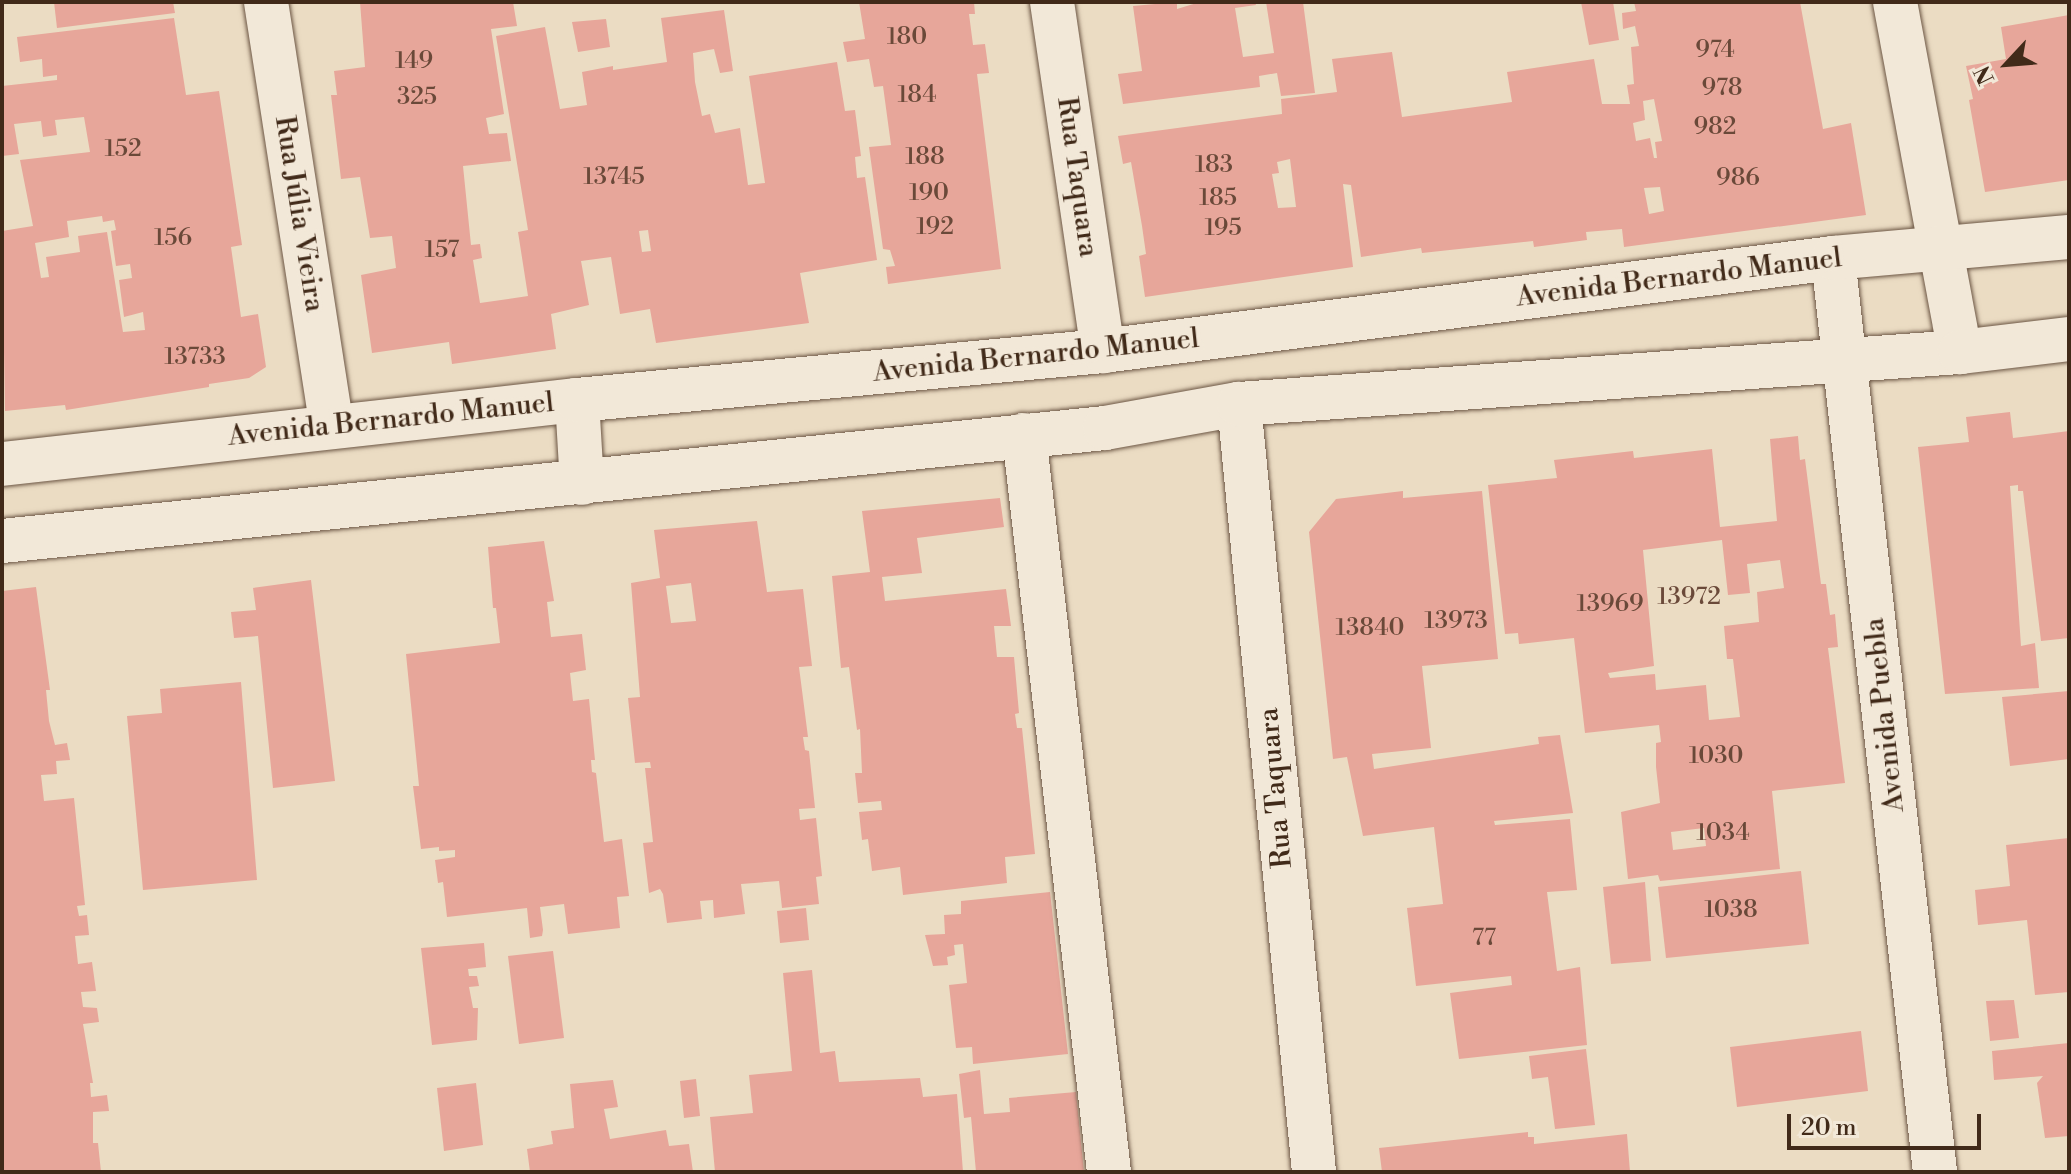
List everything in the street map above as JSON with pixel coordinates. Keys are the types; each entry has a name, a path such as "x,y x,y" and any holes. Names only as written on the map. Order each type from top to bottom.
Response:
{"street":[{"name":"Rua Júlia Vieira","path":"266,2 332,426"},
{"name":"Rua Taquara","path":"1052,2 1103,351"},
{"path":"1895,2 1960,352"},
{"name":"Avenida Bernardo Manuel","path":"2,464 577,400 1103,351 1833,258 2069,237"},
{"name":"Avenida Puebla","path":"1833,258 1935,1172"},
{"path":"2,541 1105,428 1239,404 1846,361 2069,339"},
{"path":"577,400 582,483"},
{"name":"Rua Taquara","path":"1239,404 1314,1172"},
{"path":"1024,435 1109,1172"}],"building":[{"path":"54,2 173,2 175,13 57,28"},
{"path":"360,2 513,2 517,26 491,29 504,114 486,118 489,134 507,133 511,161 463,166 471,245 480,244 482,258 473,260 480,303 528,296 518,232 528,230 496,36 545,27 560,109 587,105 582,72 667,62 661,18 724,10 733,71 720,73 714,49 693,53 695,82 702,116 710,114 715,133 740,128 748,185 765,183 749,76 837,62 845,111 855,110 861,156 855,157 857,178 865,177 877,260 800,273 809,323 656,343 650,309 620,314 611,257 581,261 589,305 551,314 556,349 452,364 449,342 372,353 361,275 396,268 392,236 370,238 360,177 341,179 331,95 337,95 334,71 365,67","holes":["648,230 651,251 642,252 639,231"]},
{"path":"859,2 974,2 975,14 969,14 973,45 985,44 989,73 977,74 1001,269 888,284 886,267 895,266 890,250 883,249 869,147 891,145 883,86 874,87 869,59 847,62 843,42 865,39"},
{"path":"1177,2 1177,9 1200,2 1255,2 1256,5 1235,8 1243,57 1274,53 1266,2 1303,2 1315,93 1281,96 1277,73 1259,76 1260,87 1123,104 1118,74 1142,71 1133,6"},
{"path":"1581,2 1613,2 1619,40 1589,45"},
{"path":"1634,2 1800,2 1823,129 1851,123 1866,215 1624,247 1622,229 1586,232 1587,240 1534,247 1533,241 1422,253 1421,248 1361,257 1351,185 1343,184 1353,267 1145,297 1139,256 1146,254 1142,226 1131,162 1123,164 1118,136 1282,114 1281,99 1337,92 1332,59 1392,52 1402,117 1512,102 1507,72 1594,59 1602,104 1630,104 1627,85 1634,84 1631,47 1639,46 1635,26 1623,29 1622,13 1636,11","holes":["1654,99 1662,141 1655,142 1657,158 1654,158 1650,138 1636,141 1633,123 1645,120 1643,101","1290,159 1296,207 1278,208 1272,174 1279,173 1277,162","1660,187 1664,211 1649,214 1644,188"]},
{"path":"2069,15 2069,180 1985,192 1966,66 2006,59 2001,27"},
{"path":"174,18 186,95 219,91 242,245 231,247 241,317 258,314 266,367 249,378 209,384 209,387 66,410 65,405 5,411 2,231 33,226 20,160 90,152 84,117 55,120 57,135 43,137 41,121 14,124 19,154 2,156 2,86 57,80 57,75 43,77 42,59 20,62 17,37","holes":["102,216 103,222 114,220 116,230 111,231 116,266 130,264 132,278 119,280 124,317 143,312 145,330 123,332 107,232 78,236 80,252 46,257 49,277 41,278 35,243 69,237 67,221"]},
{"path":"606,19 610,47 578,52 572,22"},
{"path":"2010,412 2013,438 2069,431 2069,638 2041,641 2023,491 2018,491 2018,485 2010,486 2021,646 2035,643 2039,688 1945,694 1918,447 1969,442 1966,417"},
{"path":"1798,436 1800,460 1805,459 1821,584 1826,584 1830,615 1835,614 1838,647 1828,648 1845,783 1772,791 1780,869 1660,881 1658,875 1628,879 1621,812 1660,803 1656,767 1656,743 1661,742 1659,725 1585,733 1574,638 1519,644 1518,633 1505,634 1488,485 1557,478 1554,460 1633,451 1634,458 1712,449 1720,527 1777,521 1770,439","holes":["1722,540 1728,595 1750,593 1747,564 1780,560 1784,588 1757,592 1759,622 1724,626 1727,659 1733,659 1740,717 1709,720 1706,685 1656,690 1655,674 1610,678 1608,673 1654,666 1643,550","1704,828 1706,846 1673,850 1671,832"]},
{"path":"1403,491 1403,498 1482,491 1498,659 1422,666 1431,748 1372,754 1374,769 1539,744 1538,737 1560,735 1573,813 1494,821 1495,825 1570,819 1577,890 1547,892 1557,971 1580,967 1587,1045 1459,1059 1450,993 1512,985 1511,976 1416,986 1407,908 1443,904 1434,827 1363,836 1347,757 1333,759 1309,532 1336,499"},
{"path":"1000,498 1004,527 917,538 922,573 882,577 885,601 1006,589 1011,626 994,626 997,657 1014,657 1019,713 1015,714 1017,728 1022,728 1035,854 1005,857 1007,883 903,895 900,867 872,871 868,839 862,840 859,812 882,810 881,801 858,803 855,773 862,773 860,729 857,730 849,667 841,668 832,576 870,572 862,511"},
{"path":"757,521 767,592 803,589 812,666 799,667 808,737 803,737 805,750 809,751 815,808 799,809 800,820 816,818 822,876 816,877 819,904 782,908 779,881 741,884 745,914 714,918 713,900 700,901 702,919 667,923 660,889 649,893 643,843 653,842 645,768 651,768 650,762 635,763 628,698 640,697 631,583 660,578 654,530","holes":["691,583 696,621 671,623 666,586"]},
{"path":"544,541 554,601 547,602 551,637 582,634 586,670 570,673 573,701 589,699 595,760 591,760 592,772 596,773 604,842 622,839 629,896 617,897 620,928 568,934 564,904 540,907 542,936 530,938 527,908 447,917 443,882 438,883 435,860 455,857 455,850 439,851 439,847 421,849 413,786 419,786 406,654 500,643 496,608 493,608 488,547"},
{"path":"311,580 335,781 273,788 258,636 234,638 231,612 256,610 253,588"},
{"path":"36,587 50,690 46,690 49,721 55,745 67,743 70,760 56,761 57,774 41,775 44,801 74,798 85,905 77,906 79,916 87,915 89,935 75,936 78,964 92,962 96,991 81,992 83,1007 97,1008 99,1022 83,1024 93,1083 90,1083 91,1097 107,1095 109,1111 93,1112 93,1143 98,1143 101,1172 2,1172 2,591"},
{"path":"241,682 257,880 143,890 127,716 162,713 160,689"},
{"path":"2069,691 2069,759 2010,766 2002,697"},
{"path":"2069,838 2069,992 2035,995 2027,920 1978,925 1975,890 2010,886 2006,845"},
{"path":"1801,871 1809,944 1666,958 1658,887"},
{"path":"1645,882 1651,961 1611,964 1603,887"},
{"path":"1050,892 1068,1054 973,1064 972,1047 956,1048 949,985 967,983 963,944 954,945 955,955 947,957 948,965 933,966 925,935 945,934 944,915 961,914 961,901"},
{"path":"806,908 809,940 780,943 777,911"},
{"path":"484,943 486,967 468,969 469,976 477,976 479,986 469,987 473,1008 478,1008 477,1040 432,1045 421,948"},
{"path":"553,951 564,1038 519,1044 508,956"},
{"path":"812,970 820,1053 835,1051 839,1082 920,1078 923,1097 957,1094 963,1172 715,1172 710,1117 753,1113 749,1075 792,1071 783,973"},
{"path":"2014,1000 2019,1038 1990,1041 1986,1001"},
{"path":"1861,1031 1868,1091 1737,1107 1730,1047"},
{"path":"2069,1043 2069,1136 2045,1138 2037,1083 2043,1076 1994,1080 1992,1051"},
{"path":"1586,1049 1595,1125 1555,1129 1548,1077 1532,1079 1529,1056"},
{"path":"980,1070 984,1114 1010,1112 1009,1098 1076,1092 1084,1172 976,1172 971,1117 964,1118 959,1074"},
{"path":"696,1079 700,1116 684,1118 680,1081"},
{"path":"613,1080 618,1107 604,1109 610,1139 666,1130 669,1146 689,1144 693,1172 530,1172 527,1149 553,1144 551,1131 574,1128 570,1084"},
{"path":"476,1083 483,1145 444,1151 437,1088"},
{"path":"1528,1132 1528,1137 1534,1137 1534,1144 1627,1134 1630,1172 1382,1172 1379,1148"}]}
